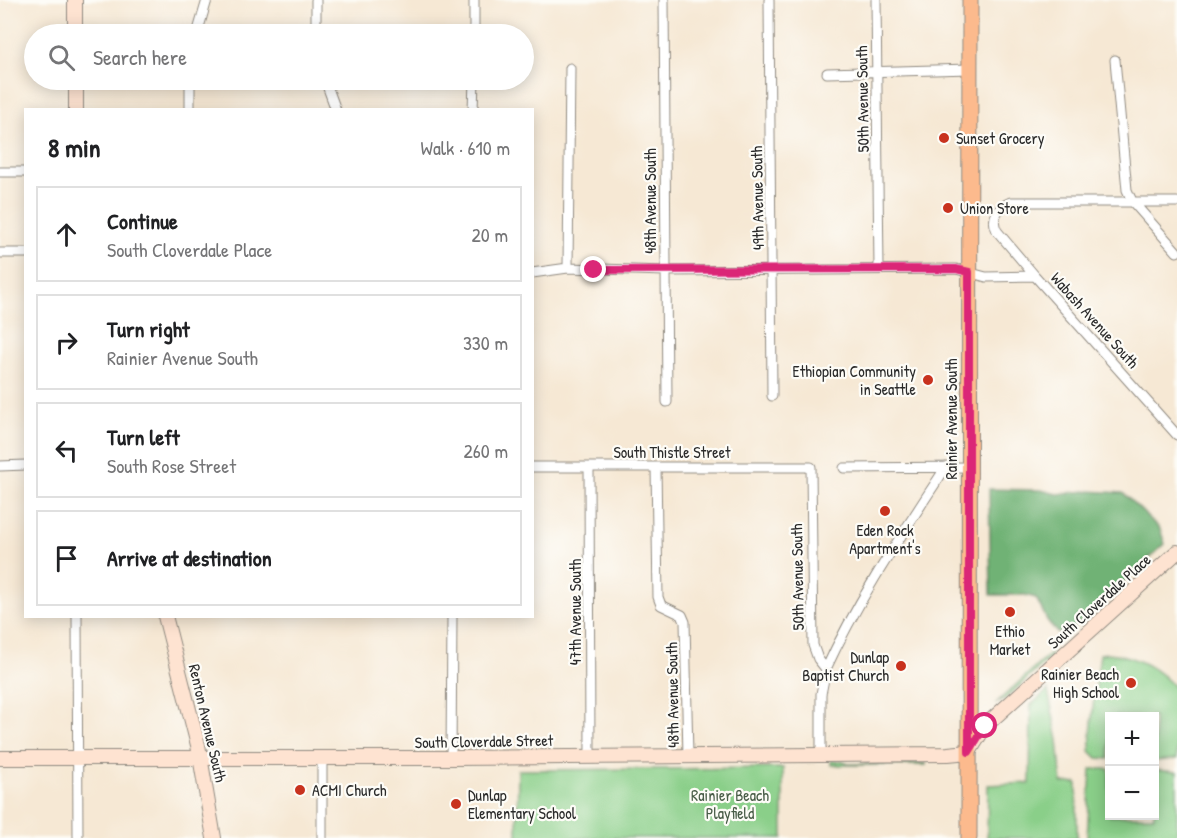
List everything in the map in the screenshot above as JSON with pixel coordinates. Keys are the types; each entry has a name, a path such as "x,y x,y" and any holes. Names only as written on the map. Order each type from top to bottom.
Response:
{"main road":[{"name":"Rainier Avenue South","path":"969,838 970,0"}],"street":[{"path":"75,0 75,24"},
{"path":"200,24 207,0"},
{"path":"316,0 316,24"},
{"path":"474,0 474,24"},
{"name":"48th Avenue South","path":"664,0 667,402"},
{"name":"49th Avenue South","path":"769,0 773,270 772,396"},
{"name":"50th Avenue South","path":"876,0 879,269"},
{"path":"1115,60 1125,180 1132,201 1177,252"},
{"path":"568,268 570,68"},
{"path":"827,73 970,69"},
{"path":"76,90 76,108"},
{"path":"190,90 190,108"},
{"path":"329,90 335,108"},
{"path":"473,108 474,90"},
{"path":"0,172 24,172"},
{"path":"1132,201 1177,202"},
{"name":"Wabash Avenue South","path":"1132,201 1011,202 1000,208 995,214 993,223 997,231 1035,276 1177,435"},
{"path":"0,253 24,253"},
{"path":"534,273 568,268 665,271 956,269 986,277 1035,276"},
{"path":"0,466 24,465"},
{"path":"844,468 969,466"},
{"name":"South Thistle Street","path":"534,467 811,467"},
{"name":"47th Avenue South","path":"589,467 590,756"},
{"name":"48th Avenue South","path":"656,467 658,597 661,605 682,615 685,622 688,756"},
{"name":"50th Avenue South","path":"811,467 813,645 818,659 826,669"},
{"path":"821,755 821,694 826,669 843,631 865,592 946,467"},
{"name":"South Cloverdale Place","path":"969,752 985,726 1177,552"},
{"path":"77,618 78,838"},
{"name":"Renton Avenue South","path":"166,618 201,758 214,838"},
{"path":"452,618 452,758"},
{"name":"South Cloverdale Street","path":"0,758 452,758 969,752"},
{"path":"322,758 322,838"}],"green space":[{"path":"989,489 1041,490 1057,494 1087,491 1123,493 1160,529 1165,544 1068,632 1057,633 1047,620 1036,598 1025,595 991,595"},
{"path":"1051,653 1051,657 1005,699 995,704"},
{"path":"1108,653 1128,657 1146,664 1163,675 1177,690 1177,759 1159,761 1159,712 1105,712 1105,759 1097,758 1090,751 1100,654"},
{"path":"1048,690 1058,740 1062,783 1077,783 1077,838 987,838 988,785 1030,783 1031,705"},
{"path":"831,761 842,761 848,764 926,763 926,765 831,765"},
{"name":"Rainier Beach Playfield","path":"783,768 783,838 517,838 518,770"},
{"path":"1091,769 1105,769 1105,820 1159,820 1159,770 1177,772 1177,838 1087,838"}],"place":[{"name":"Sunset Grocery","path":"944,138"},
{"name":"Union Store","path":"948,208"},
{"name":"Ethiopian Community in Seattle","path":"928,380"},
{"name":"Eden Rock Apartment's","path":"885,511"},
{"name":"Ethio Market","path":"1010,612"},
{"name":"Dunlap Baptist Church","path":"901,666"},
{"name":"Rainier Beach High School","path":"1131,683"},
{"name":"ACMI Church","path":"300,790"},
{"name":"Dunlap Elementary School","path":"456,804"}],"route":[{"path":"594,270 956,269 969,272 969,752 985,726"}]}
